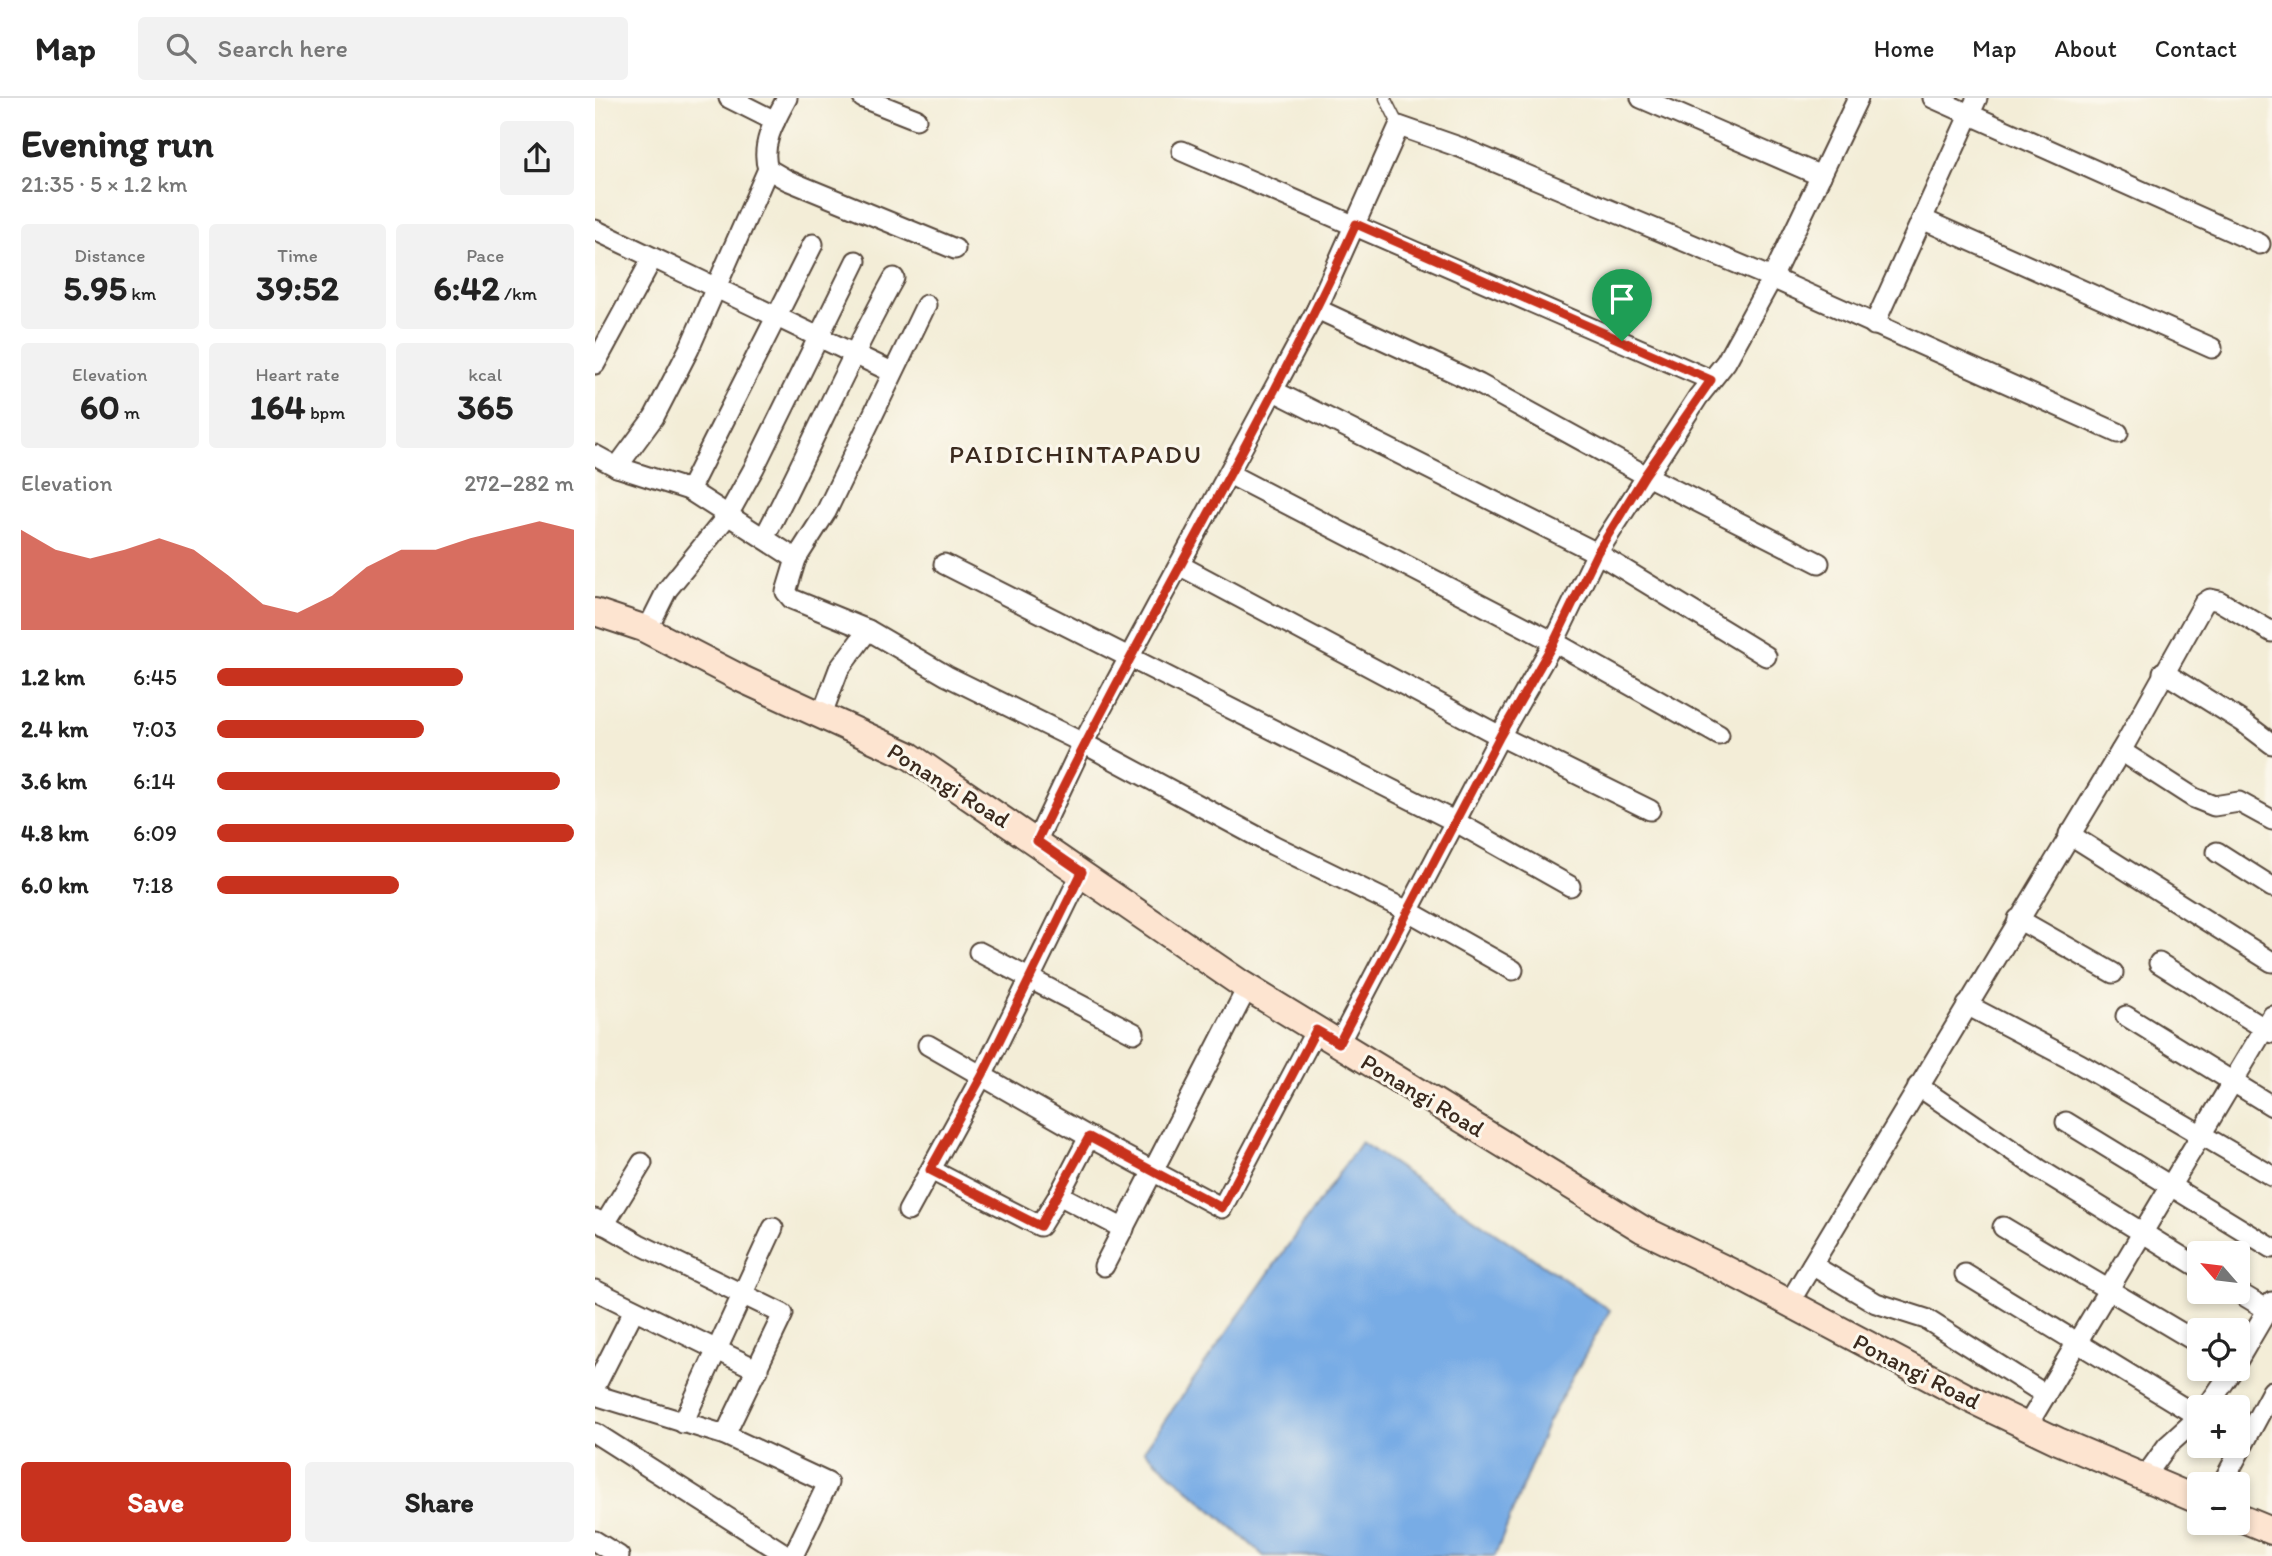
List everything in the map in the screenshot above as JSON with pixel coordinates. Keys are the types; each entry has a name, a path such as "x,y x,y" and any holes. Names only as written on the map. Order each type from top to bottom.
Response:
{"street":[{"path":"729,98 775,121"},
{"path":"787,98 775,121 764,158 768,169 787,180 955,249"},
{"path":"863,98 916,120"},
{"path":"1641,98 1821,176"},
{"path":"1339,1043 1500,736 1554,642 1597,553 1645,475 1726,362 1772,278 1858,98"},
{"path":"1933,98 1974,106 2260,244"},
{"path":"1874,325 1974,106"},
{"path":"1037,841 1083,743 1231,475 1317,309 1399,126 1462,148 1772,278 2118,433"},
{"path":"1182,151 1356,224 1711,380"},
{"path":"617,467 654,417 768,169"},
{"path":"1922,219 2212,348"},
{"path":"595,230 892,372"},
{"path":"689,490 813,244"},
{"path":"595,364 652,259"},
{"path":"647,630 667,590 728,515 856,261"},
{"path":"764,538 894,278"},
{"path":"926,305 826,512 796,559 786,592 792,599 868,630 947,676 1083,743 1273,845 1410,912 1513,970"},
{"path":"1317,309 1479,384 1645,475 1819,563"},
{"path":"1274,391 1597,553 1766,656"},
{"path":"595,455 617,467 689,490 796,559"},
{"path":"1231,475 1554,642 1719,735"},
{"path":"944,564 1133,656 1456,822 1570,886"},
{"path":"1181,566 1500,736 1650,810"},
{"path":"1789,1303 2121,751 2204,603 2210,599 2218,601 2272,632"},
{"name":"Ponangi Road","path":"595,612 647,630 741,680 822,714 910,756 1247,988 1642,1229 2027,1426 2187,1496"},
{"path":"822,714 839,669 868,630"},
{"path":"2163,672 2243,722 2272,744"},
{"path":"2121,751 2202,801 2214,806 2235,801 2272,820"},
{"path":"2069,834 2272,962"},
{"path":"2217,852 2272,887"},
{"path":"908,1211 983,1074 1082,872"},
{"path":"2018,919 2113,973"},
{"path":"979,952 1134,1032"},
{"path":"2027,1426 2233,1082 2270,1026 2159,963"},
{"path":"1104,1266 1247,988"},
{"path":"1967,1004 2080,1064 2272,1176"},
{"path":"2126,1016 2272,1106"},
{"path":"928,1045 983,1074 1089,1137 1222,1208 1316,1030"},
{"path":"1918,1086 2039,1169 2187,1260"},
{"path":"2066,1122 2272,1248"},
{"path":"930,1170 1040,1226 1089,1137"},
{"path":"642,1163 600,1222 783,1314 725,1435"},
{"path":"1059,1195 1124,1229"},
{"path":"2003,1227 2187,1337"},
{"path":"683,1423 773,1228"},
{"path":"1812,1265 1876,1303 1926,1319 2046,1395"},
{"path":"1965,1274 2187,1409"},
{"path":"595,1290 758,1370"},
{"path":"2250,1340 2270,1306 2251,1298"},
{"path":"595,1387 634,1310"},
{"path":"2229,1472 2272,1391"},
{"path":"595,1395 725,1435 828,1483 793,1556"},
{"path":"2144,1478 2167,1446 2187,1427"},
{"path":"595,1433 788,1556"},
{"path":"2250,1522 2272,1531"},
{"path":"595,1541 619,1556"}],"lane":[{"path":"1385,98 1399,126"}],"water":[{"path":"1361,1142 1610,1310 1548,1422 1495,1556 1264,1556 1144,1450"}],"district":[{"name":"PAIDICHINTAPADU","path":"1076,454"}],"route":[{"path":"1356,224 1622,341 1711,380 1645,475 1597,553 1554,642 1500,736 1339,1043 1316,1030 1222,1208 1089,1137 1040,1226 930,1170 983,1074 1082,872 1037,841 1083,743 1231,475 1317,309 1356,224"}]}
